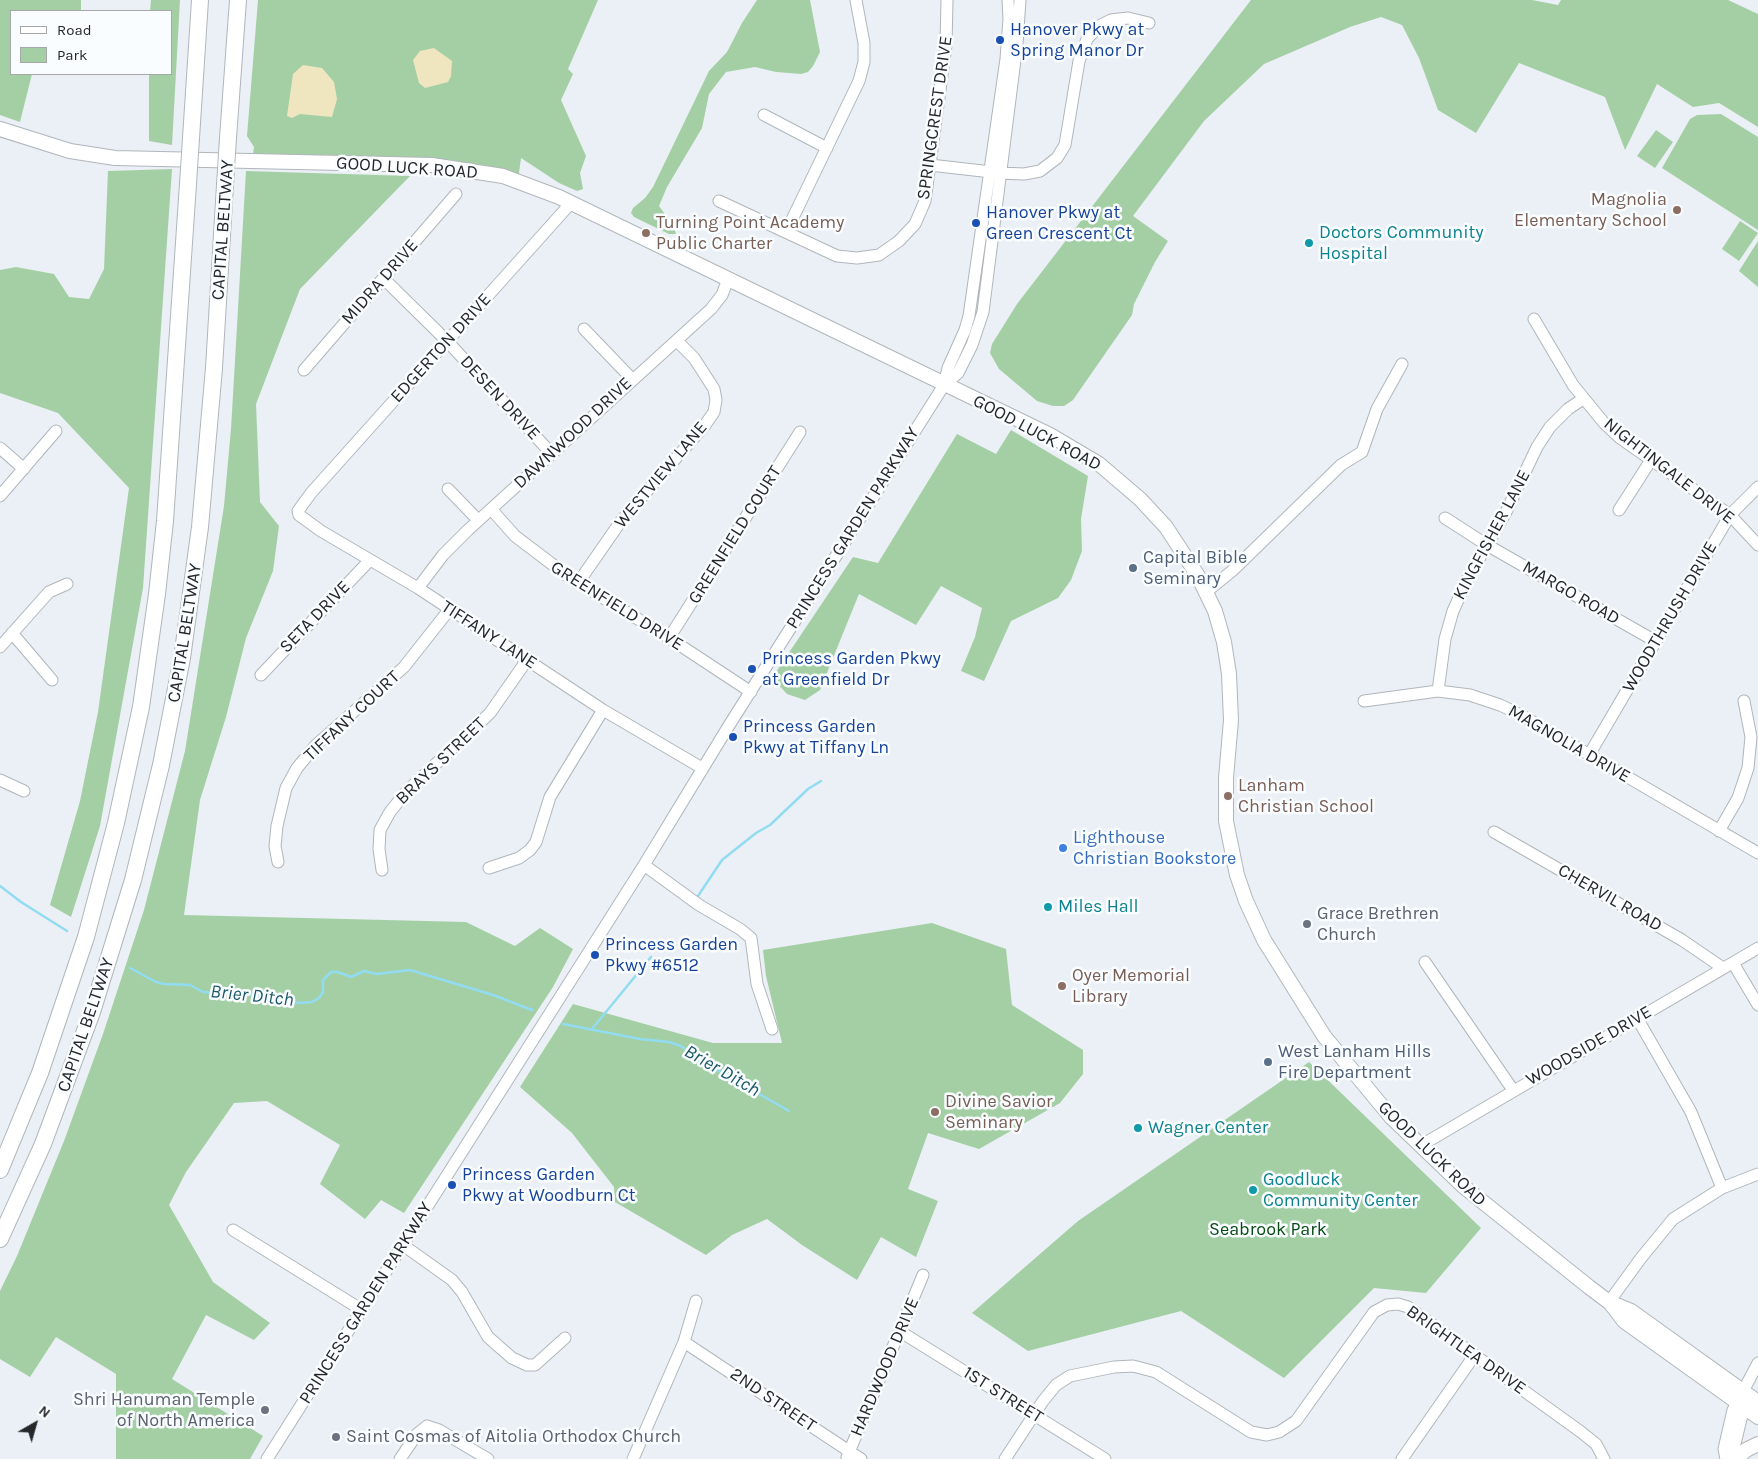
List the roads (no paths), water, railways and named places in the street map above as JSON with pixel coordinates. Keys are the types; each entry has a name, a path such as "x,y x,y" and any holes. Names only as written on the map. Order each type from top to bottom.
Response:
{"highway":[{"name":"CAPITAL BELTWAY","path":"0,1170 43,1064 86,937 116,823 141,707 158,594 200,0"},
{"name":"CAPITAL BELTWAY","path":"0,1239 43,1144 92,1012 133,880 163,756 182,658 200,527 214,368 238,0"}],"main road":[{"name":"GOOD LUCK ROAD","path":"0,129 70,151 115,158 457,167 503,176 571,203 1050,436 1099,464 1140,499 1166,527 1184,552 1206,592 1224,642 1229,674 1232,720 1226,778 1226,821 1232,855 1244,897 1264,940 1324,1036 1365,1088 1420,1146 1491,1209 1610,1302 1624,1321 1741,1398 1758,1417"},
{"name":"GOOD LUCK ROAD","path":"1741,1398 1758,1402"},
{"path":"1736,1459 1746,1450 1758,1444"}],"street":[{"path":"786,232 854,96 862,73 864,35 856,0"},
{"name":"SPRINGCREST DRIVE","path":"719,201 837,256 865,258 884,253 909,232 918,219 925,201 946,46 947,0"},
{"path":"995,172 1006,59 1009,19 1008,0"},
{"path":"995,172 1017,44 1020,0"},
{"path":"930,165 1024,174 1040,171 1051,164 1062,152 1067,140 1080,55 1087,39 1104,23 1120,18 1150,23"},
{"path":"764,115 827,148"},
{"name":"PRINCESS GARDEN PARKWAY","path":"267,1459 644,865 702,768 944,385 958,373 980,320 987,286 995,172"},
{"name":"MIDRA DRIVE","path":"304,370 456,194"},
{"name":"EDGERTON DRIVE","path":"311,493 571,203"},
{"name":"DESEN DRIVE","path":"384,279 446,341 552,453"},
{"name":"DAWNWOOD DRIVE","path":"418,588 443,556 478,520 632,379 677,341 715,304 728,280"},
{"name":"NIGHTINGALE DRIVE","path":"1534,319 1583,398 1620,438 1730,515 1758,545"},
{"path":"584,329 632,379"},
{"name":"WESTVIEW LANE","path":"578,583 621,521 699,432 714,412 716,400 714,389 698,363 677,341"},
{"path":"1206,592 1232,570 1341,465 1362,452 1377,409 1402,364"},
{"name":"KINGFISHER LANE","path":"1438,691 1442,654 1453,611 1466,580 1487,545 1550,427 1568,409 1583,398"},
{"path":"0,496 56,431"},
{"name":"GREENFIELD COURT","path":"669,638 800,432"},
{"path":"0,448 24,469"},
{"path":"1619,510 1651,460"},
{"name":"WOODTHRUSH DRIVE","path":"1589,755 1730,515 1758,486"},
{"path":"448,489 478,520"},
{"name":"TIFFANY LANE","path":"311,493 299,508 299,515 418,588 603,710 702,768"},
{"name":"GREENFIELD DRIVE","path":"491,509 515,536 578,583 669,638 750,692"},
{"name":"MARGO ROAD","path":"1445,518 1487,545 1655,641"},
{"name":"SETA DRIVE","path":"261,674 370,560"},
{"path":"0,647 49,592 67,584"},
{"name":"TIFFANY COURT","path":"278,862 275,846 277,826 286,788 297,768 316,745 404,667 449,610"},
{"path":"12,633 52,680"},
{"name":"BRAYS STREET","path":"382,870 379,849 380,830 390,812 406,792 490,713 527,660"},
{"name":"MAGNOLIA DRIVE","path":"1364,700 1438,691 1470,695 1500,705 1758,853"},
{"path":"1719,831 1738,798 1748,768 1750,737 1744,701"},
{"path":"488,868 518,858 530,850 536,842 550,797 603,710"},
{"path":"0,780 24,792"},
{"name":"CHERVIL ROAD","path":"1494,832 1682,940 1723,968"},
{"path":"644,865 699,905 740,929 751,938 757,984 772,1029"},
{"name":"WOODSIDE DRIVE","path":"1420,1146 1758,948"},
{"path":"1425,962 1513,1090"},
{"path":"1733,962 1758,1004"},
{"path":"1637,1018 1692,1112 1722,1188"},
{"path":"1610,1302 1665,1227 1685,1210 1722,1188 1758,1174"},
{"path":"233,1230 362,1310"},
{"path":"403,1244 452,1280 462,1292 488,1337 512,1358 527,1365 535,1365 564,1338"},
{"name":"HARDWOOD DRIVE","path":"848,1455 901,1332 923,1275"},
{"path":"633,1459 684,1342 696,1302"},
{"name":"BRIGHTLEA DRIVE","path":"1005,1459 1034,1414 1056,1385 1070,1376 1114,1367 1133,1366 1156,1372 1251,1432 1266,1435 1279,1432 1296,1421 1370,1317 1378,1310 1392,1304 1408,1308 1590,1438 1602,1451 1604,1459"},
{"name":"1ST STREET","path":"901,1332 1105,1459"},
{"name":"2ND STREET","path":"684,1342 848,1455 861,1459"},
{"path":"1402,1459 1474,1356"},
{"path":"1727,1459 1724,1449 1733,1410 1758,1363"},
{"path":"400,1459 418,1434 427,1426 439,1430 488,1459"}],"waterway":[{"path":"698,896 722,860 756,833 770,825 808,789 821,781"},
{"name":"Brier Ditch","path":"0,886 21,902 67,931"},
{"path":"592,1029 651,957"},
{"name":"Brier Ditch","path":"130,968 156,982 190,985 203,992 229,991 298,1003 312,1002 319,998 323,992 323,980 331,972 338,972 351,977 364,971 377,974 410,970 493,995 532,1010"},
{"name":"Brier Ditch","path":"563,1024 640,1039 669,1042 681,1046 710,1066 789,1111"}],"place":[{"name":"Hanover Pkwy at Spring Manor Dr","path":"1000,40"},
{"name":"Magnolia Elementary School","path":"1677,210"},
{"name":"Hanover Pkwy at Green Crescent Ct","path":"976,223"},
{"name":"Turning Point Academy Public Charter","path":"646,233"},
{"name":"Doctors Community Hospital","path":"1309,243"},
{"name":"Capital Bible Seminary","path":"1133,568"},
{"name":"Princess Garden Pkwy at Greenfield Dr","path":"752,669"},
{"name":"Princess Garden Pkwy at Tiffany Ln","path":"733,737"},
{"name":"Lanham Christian School","path":"1228,796"},
{"name":"Lighthouse Christian Bookstore","path":"1063,848"},
{"name":"Miles Hall","path":"1048,907"},
{"name":"Grace Brethren Church","path":"1307,924"},
{"name":"Princess Garden Pkwy #6512","path":"595,955"},
{"name":"Oyer Memorial Library","path":"1062,986"},
{"name":"West Lanham Hills Fire Department","path":"1268,1062"},
{"name":"Divine Savior Seminary","path":"935,1112"},
{"name":"Wagner Center","path":"1138,1128"},
{"name":"Princess Garden Pkwy at Woodburn Ct","path":"452,1185"},
{"name":"Goodluck Community Center","path":"1253,1190"},
{"name":"Shri Hanuman Temple of North America","path":"265,1410"},
{"name":"Saint Cosmas of Aitolia Orthodox Church","path":"336,1437"}],"park label":[{"name":"Seabrook Park","path":"1268,1230"}]}
